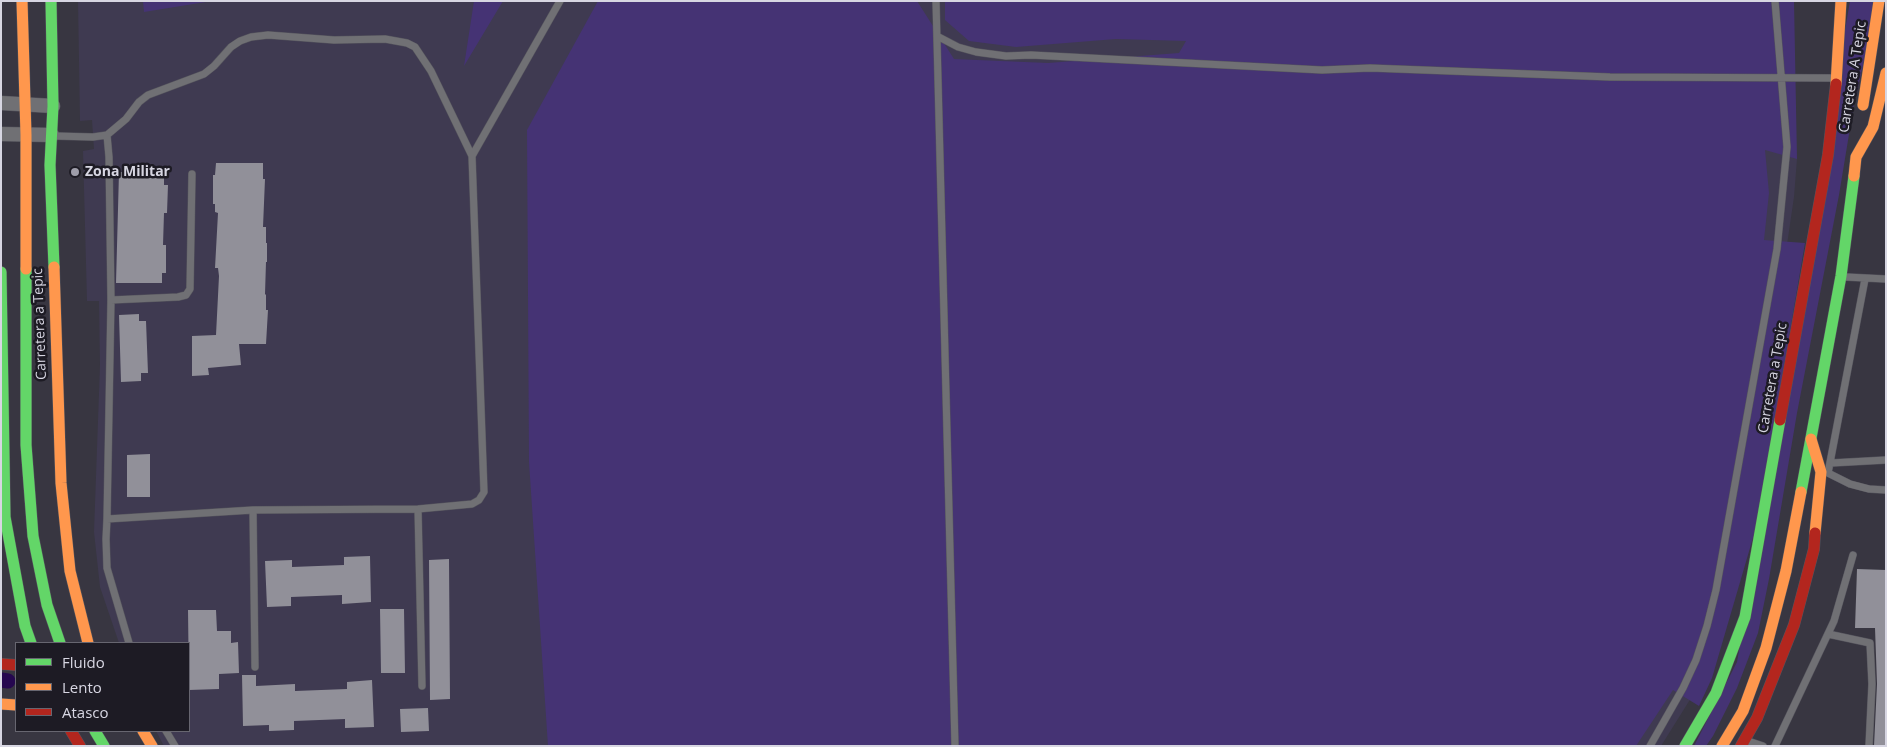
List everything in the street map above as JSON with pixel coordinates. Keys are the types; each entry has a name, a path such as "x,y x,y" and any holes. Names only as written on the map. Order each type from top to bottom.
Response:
{"main road":[{"name":"Carretera a Tepic","path":"22,1 26,135 26,445 33,536 47,605 60,642"},
{"name":"Carretera a Tepic","path":"51,1 53,106 50,165 61,483 70,571 88,642"},
{"name":"Carretera a Tepic","path":"1684,746 1716,693 1745,616 1828,155 1837,78 1841,1"},
{"path":"1840,16 1847,1"},
{"name":"Carretera A Tepic","path":"1856,157 1879,1"},
{"name":"Carretera a Tepic","path":"1722,746 1743,711 1766,648 1786,571 1841,276 1856,157 1873,127 1885,78"},
{"path":"1,272 5,517 31,642"},
{"path":"2,355 26,445"},
{"path":"1743,743 1758,718 1794,625 1814,549 1825,472 1811,439"},
{"path":"61,483 78,570 96,625"},
{"path":"1,664 15,665"},
{"path":"1,704 15,705"},
{"path":"72,732 80,746"},
{"path":"96,732 104,746"},
{"path":"144,732 152,746"}],"street":[{"path":"1,103 53,106"},
{"path":"1,134 52,136"}],"lane":[{"path":"472,156 560,1"},
{"path":"936,1 955,746"},
{"path":"1650,746 1683,688 1696,660 1707,626 1716,590 1777,249 1787,147 1775,1"},
{"path":"52,136 93,137 107,135 126,119 148,94 204,74 214,66 230,47 240,40 268,35 334,40 385,39 407,43 415,47 422,56 472,156 484,492 478,500 472,504 418,509 253,510 107,519"},
{"path":"936,36 958,47 976,52 1006,56 1031,55 1322,70 1370,68 1610,77 1837,78"},
{"path":"107,135 111,300 107,568 129,642"},
{"path":"111,300 178,297 186,295 190,289 192,174"},
{"path":"1841,276 1886,279"},
{"path":"1825,472 1831,463 1865,279"},
{"path":"1831,463 1886,460"},
{"path":"1806,468 1825,472 1850,484 1869,489 1886,490"},
{"path":"418,509 422,686"},
{"path":"253,510 255,667"},
{"path":"1775,746 1834,621 1853,555"},
{"path":"1828,634 1870,643 1872,684 1869,746"},
{"path":"167,732 175,746"},
{"path":"1743,743 1763,746"}],"shaded area":[{"path":"78,1 1789,1 1797,159 1788,238 1739,511 1696,690 1661,746 164,746 157,732 190,732 190,642 119,642 100,587 94,532 100,365 99,301 87,301 83,151 94,149 92,120 80,121"},
{"path":"143,1 212,1 144,12"},
{"path":"474,1 503,1 464,66"},
{"path":"598,1 917,1 954,59 1048,63 1179,53 1186,41 1116,39 1016,47 969,41 945,20 945,1 1794,1 1797,159 1765,150 1769,193 1764,240 1805,243 1757,524 1712,678 1699,706 1673,690 1636,746 548,746 529,462 527,130"},
{"path":"1850,1 1878,1 1854,104 1758,633 1737,688 1713,736 1706,746 1694,746 1737,662"}],"building":[{"path":"216,163 263,163 263,179 265,179 263,227 266,227 267,243 265,294 266,310 268,310 266,344 239,344 241,365 208,368 209,375 192,376 192,336 216,335 219,276 218,268 215,268 218,213 215,212 215,204 213,204 213,175 215,175"},
{"path":"119,172 164,172 164,185 168,185 167,213 164,213 163,245 166,245 166,273 162,273 162,283 116,283"},
{"path":"139,314 139,321 146,321 148,373 141,373 141,381 121,382 119,315"},
{"path":"150,454 150,497 127,497 127,455"},
{"path":"370,556 371,602 342,604 342,595 291,597 291,606 267,607 265,561 292,560 292,567 344,565 344,557"},
{"path":"449,559 450,699 430,700 429,560"},
{"path":"1857,569 1886,570 1886,746 1874,746 1877,684 1875,628 1855,628"},
{"path":"380,609 404,609 405,673 381,673"},
{"path":"188,610 216,610 217,631 231,631 231,643 238,642 239,673 219,674 219,689 190,690 190,642 188,642"},
{"path":"242,675 256,675 256,686 295,684 295,691 347,689 347,682 372,680 374,727 345,728 345,719 294,721 294,730 269,731 269,725 243,726"},
{"path":"428,708 429,731 401,732 400,709"}],"waterway":[{"path":"1,680 8,681"}],"traffic: fast":[{"path":"51,1 53,106 50,165 54,267"},
{"path":"1801,492 1841,276 1854,176"},
{"path":"26,269 26,445 33,536 47,605 60,642"},
{"path":"1,272 5,517 25,626 31,642"},
{"path":"1685,746 1716,693 1745,617 1780,420"},
{"path":"96,732 104,746"}],"traffic: slow":[{"path":"22,1 26,135 26,269"},
{"path":"1836,84 1841,1"},
{"path":"1863,105 1879,1"},
{"path":"1854,176 1856,157 1873,127 1886,73"},
{"path":"54,267 61,483 70,571 88,642"},
{"path":"1811,439 1821,472 1815,533"},
{"path":"1722,746 1743,711 1766,648 1786,571 1801,492"},
{"path":"1,704 15,705"},
{"path":"144,732 152,746"}],"traffic: jam":[{"path":"1780,420 1828,155 1836,84"},
{"path":"1741,746 1757,718 1794,625 1814,549 1815,533"},
{"path":"1,664 15,665"},
{"path":"72,732 80,746"}],"place":[{"name":"Zona Militar","path":"75,172"}]}
